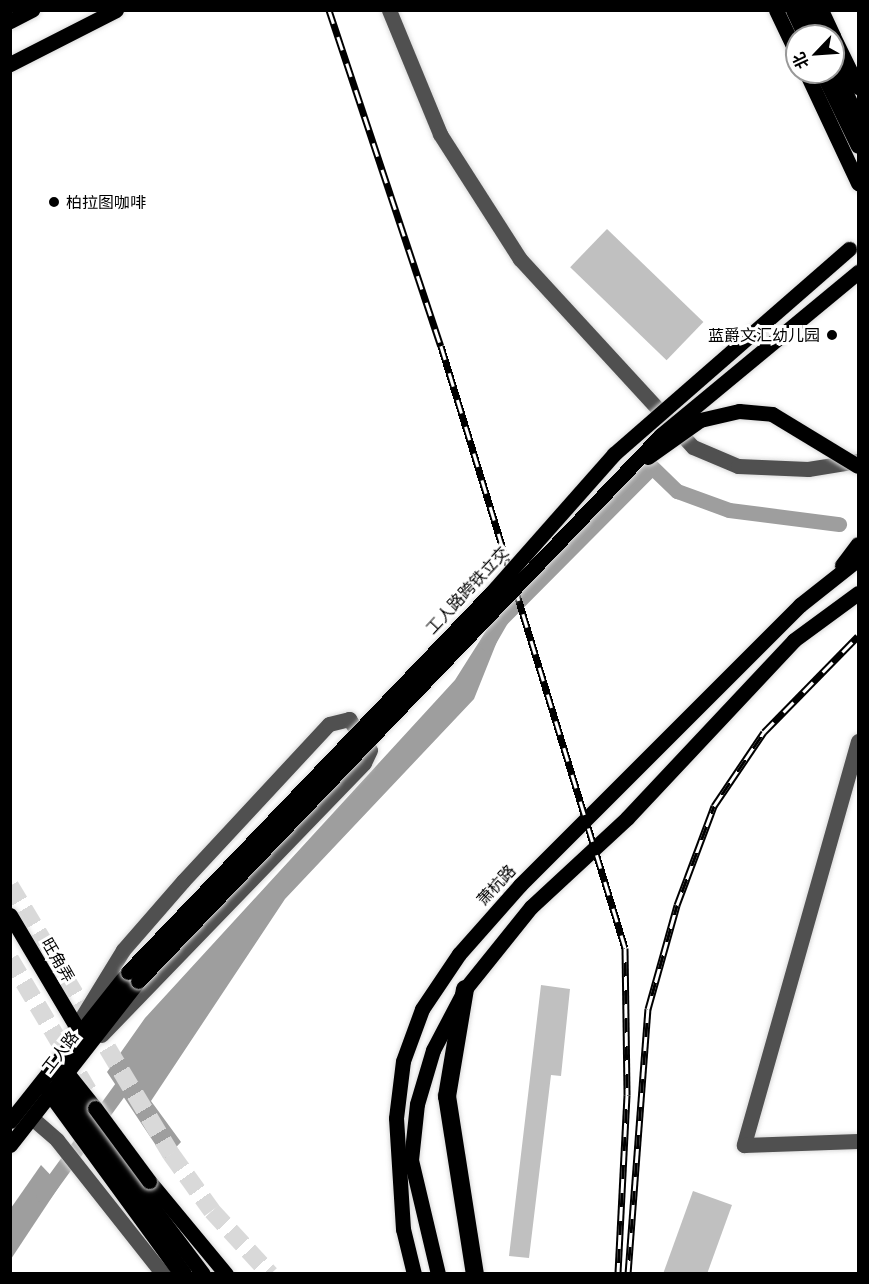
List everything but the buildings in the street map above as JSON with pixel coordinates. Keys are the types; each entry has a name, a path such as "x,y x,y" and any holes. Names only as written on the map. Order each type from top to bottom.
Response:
{"highway":[{"path":"465,989 447,1096 475,1274"},
{"path":"59,1083 138,1191 183,1274"}],"main road":[{"path":"10,21 32,10"},
{"path":"10,64 116,10"},
{"path":"776,10 785,29"},
{"path":"793,10 799,24"},
{"path":"807,10 813,24"},
{"path":"821,10 827,24"},
{"path":"845,60 858,87"},
{"path":"812,84 858,183"},
{"path":"828,84 858,146"},
{"path":"841,84 858,119"},
{"name":"工人路跨铁立交","path":"133,977 492,592 614,454 854,245"},
{"name":"工人路跨铁立交","path":"133,977 629,471 661,435 858,272"},
{"path":"629,471 700,420 739,411 772,414 858,466"},
{"path":"832,578 858,544"},
{"path":"832,578 858,559"},
{"name":"萧杭路","path":"414,1274 403,1229 396,1118 403,1061 422,1009 459,954 520,885 800,605 832,578"},
{"path":"438,1274 411,1160 415,1126 433,1050 465,989 531,907 627,818 794,640 858,593"},
{"name":"旺角弄","path":"10,915 74,1023"},
{"name":"工人路","path":"10,1121 68,1047 133,977"},
{"name":"工人路","path":"10,1145 86,1049 133,977"},
{"path":"59,1083 138,1191 203,1274"},
{"path":"138,1191 226,1274"}],"street":[{"path":"388,10 440,134 520,259 693,447 738,466 807,469 858,461"},
{"path":"68,1047 74,1023 123,950 329,724 349,719 361,730 370,750 364,763 185,954 86,1049"},
{"path":"858,741 744,1145 858,1142"},
{"path":"32,1118 57,1140 163,1274"}],"shaded area":[{"path":"491,623 502,629 474,699 285,899 151,1101 181,1142 165,1159 107,1072 145,1018 455,680"},
{"path":"41,1165 60,1185 11,1259 11,1208"}],"waterway":[{"path":"487,643 501,619 652,467 677,491 729,510 839,524"},
{"path":"43,1195 131,1074"}],"tunnel":[{"path":"10,886 171,1154 212,1211 270,1274"},
{"path":"10,959 90,1094"},
{"path":"186,1236 216,1274"}],"railway":[{"path":"329,10 441,346 625,948 627,1095 618,1274"},
{"path":"628,1274 648,1009 677,905 714,806 764,732 858,636"}],"place":[{"name":"柏拉图咖啡","path":"54,202"},
{"name":"蓝爵文汇幼儿园","path":"832,335"}]}
